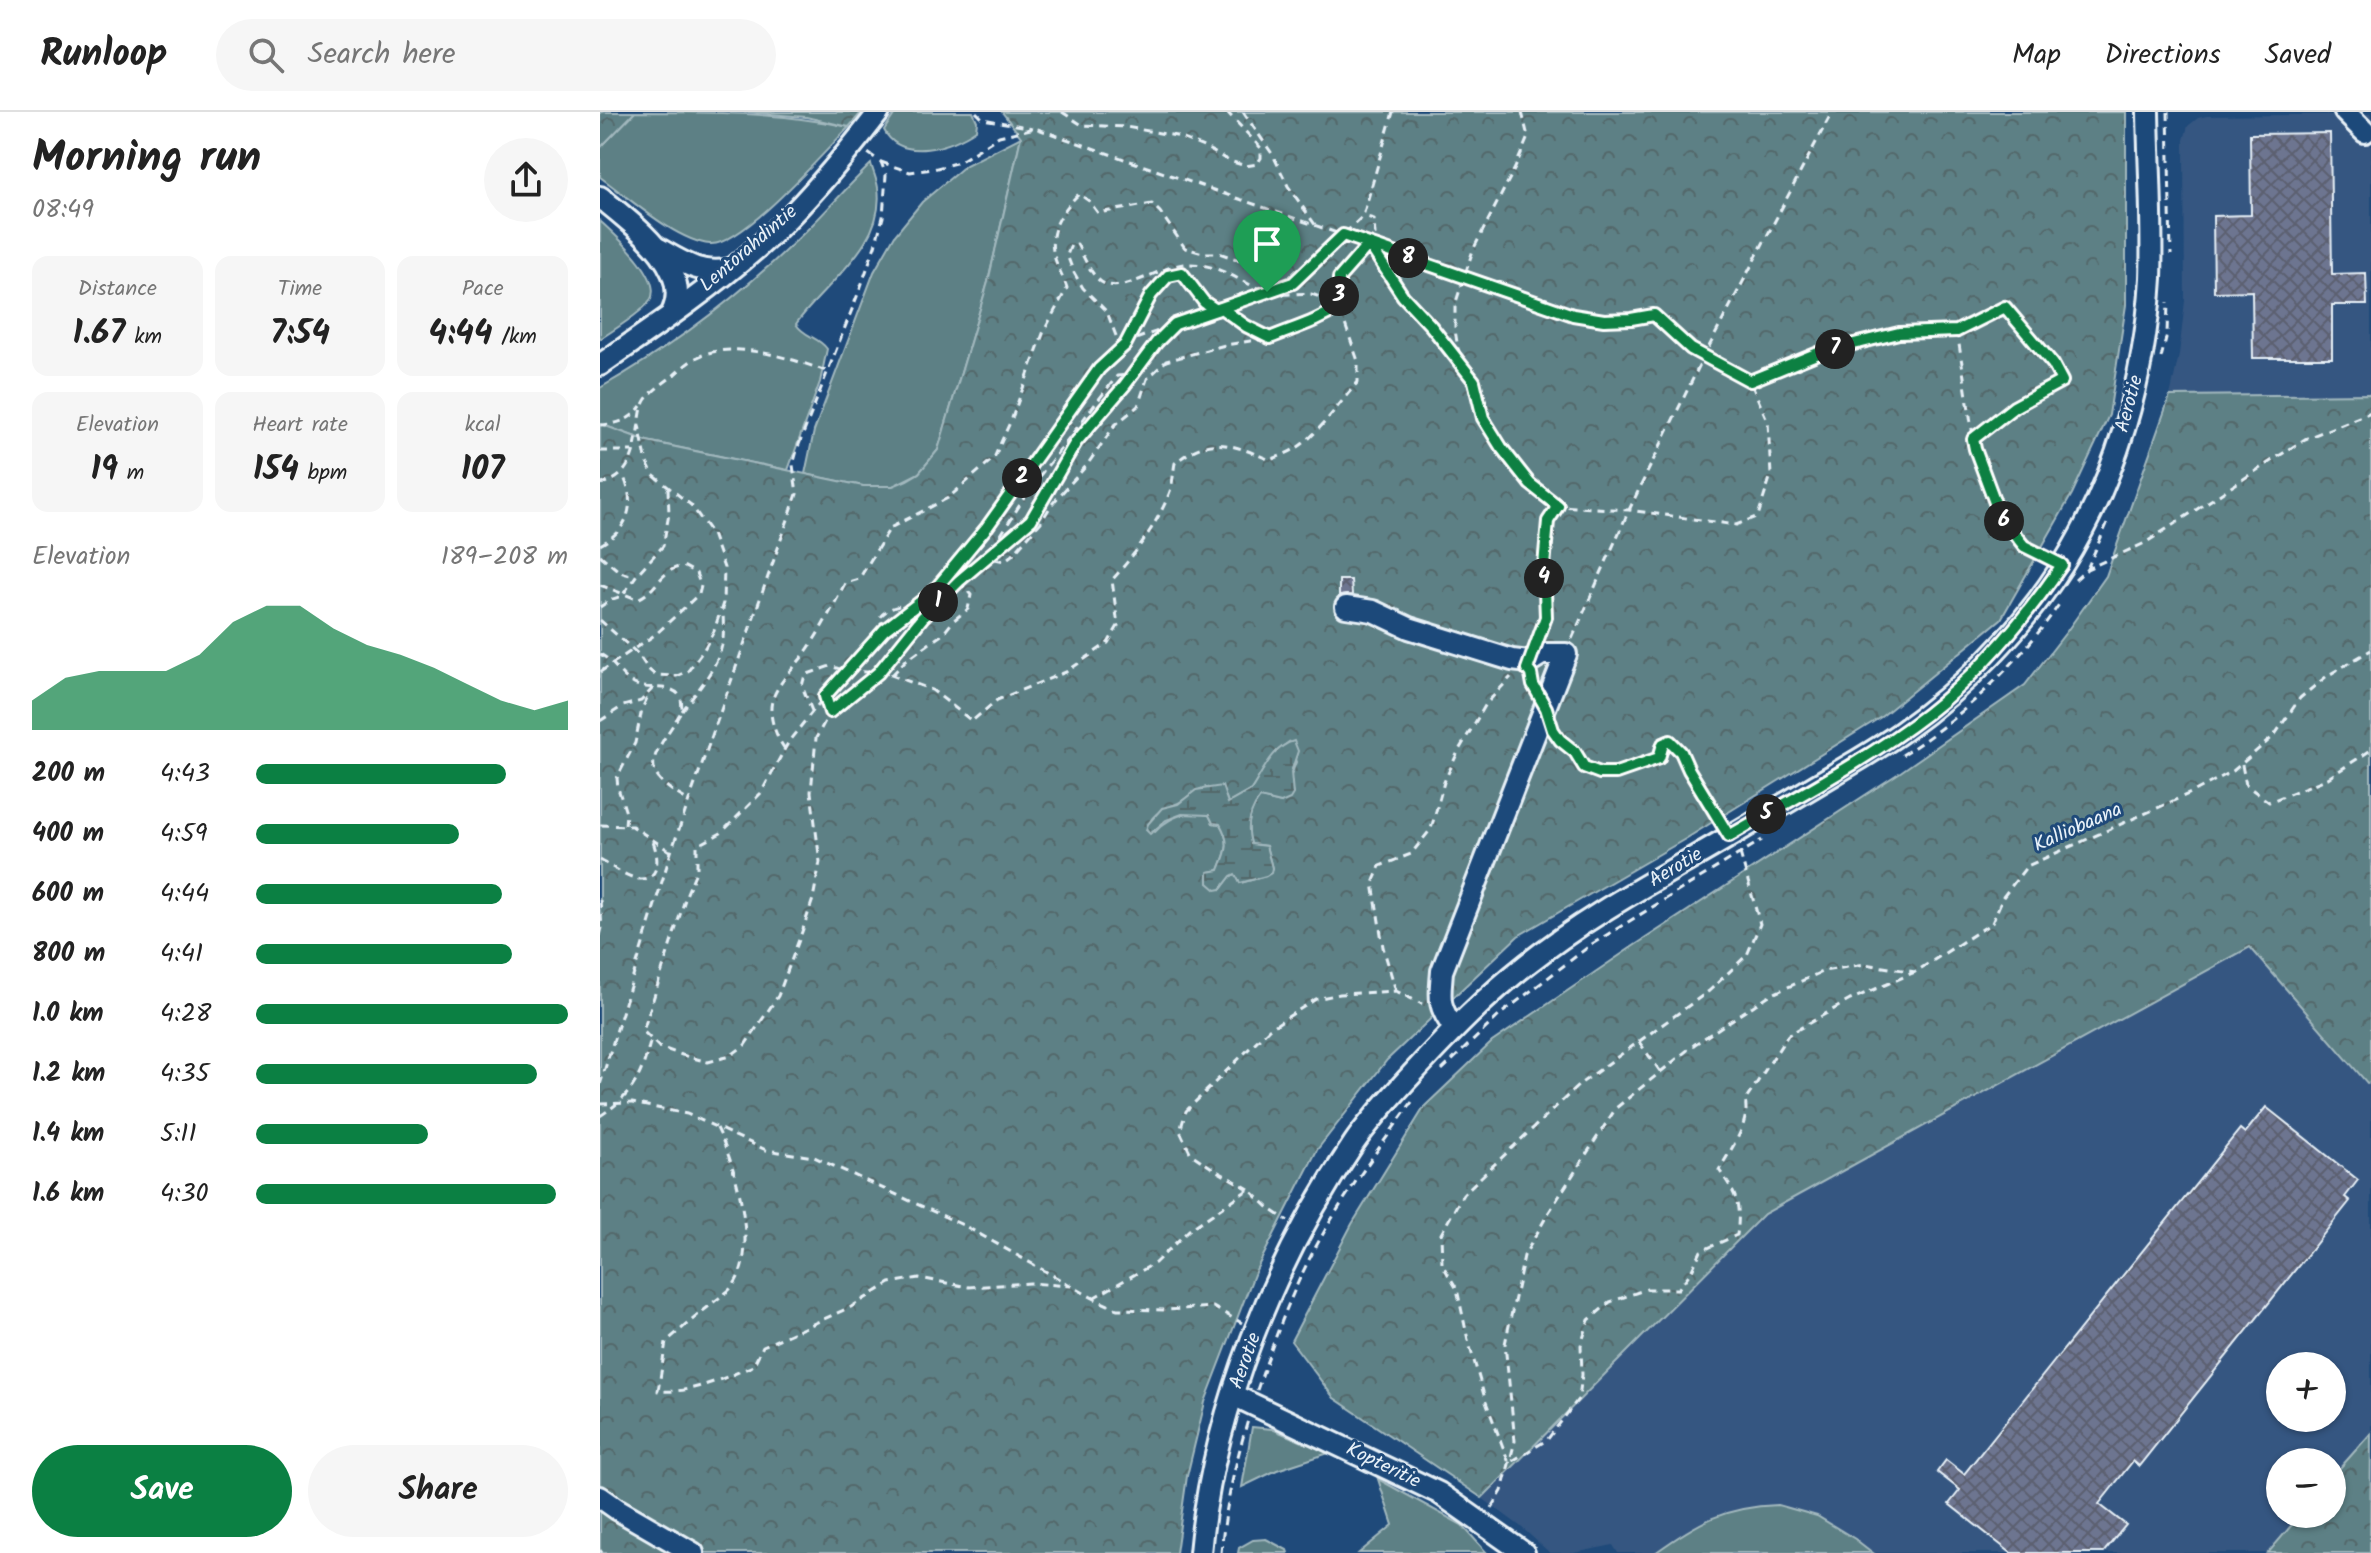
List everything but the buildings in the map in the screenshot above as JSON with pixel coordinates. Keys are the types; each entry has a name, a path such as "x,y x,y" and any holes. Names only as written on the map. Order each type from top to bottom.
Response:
{"street":[{"name":"Lentorahdintie","path":"600,365 756,249 798,209 879,112"},
{"name":"Aerotie","path":"1200,1553 1209,1489 1266,1334 1275,1284 1301,1230 1356,1140 1384,1105 1454,1028 1529,962 1579,927 1734,845 1929,712 1957,688 2017,626 2062,565 2110,470 2124,433 2141,364 2151,276 2148,112"},
{"path":"2345,112 2365,132"},
{"path":"600,197 657,248 670,267 677,300 672,313"},
{"path":"657,248 701,270 730,269"},
{"path":"1346,607 1373,611 1409,628 1512,660 1529,662 1542,654 1566,654 1442,971 1440,993 1443,1012 1454,1028"},
{"name":"Kopteritie","path":"1243,1399 1439,1493 1524,1553"},
{"path":"600,1497 693,1553"}],"path":[{"path":"976,112 983,119 1035,128 1277,213 1343,235 1466,277 1573,315 1604,320 1654,315 1691,349 1750,381 1768,422 1771,475 1758,516 1736,525 1629,510 1558,506 1530,484 1501,447 1483,418 1474,381 1403,296 1369,244"},
{"path":"1062,112 1082,125 1126,127 1176,136 1229,161 1246,166 1257,164 1261,158 1261,148 1227,112"},
{"path":"1243,112 1316,226"},
{"path":"1175,324 1076,442 1031,520 959,581 901,643 878,673 830,712 816,738 811,792 820,862 813,899 778,996 745,1045 730,1056 708,1062 659,1047 643,1031 697,869 697,846 721,833 761,793 785,749 846,671 884,630 933,592 987,527 1099,369 1130,341 1175,324 1293,283 1363,216 1393,112"},
{"path":"1460,361 1455,305 1473,250 1528,137 1522,112"},
{"path":"1566,654 1629,510 1704,356 1832,112"},
{"path":"854,144 881,162 910,172 959,162 999,136 1035,128"},
{"path":"600,1085 671,852 797,494 793,465 879,232 886,194 886,175 881,162"},
{"path":"785,749 773,724 772,702 786,676 806,652 845,583 859,579 890,528 948,498 994,458 1044,331 1067,288 1052,249 1056,225 1066,206 1079,194 1098,213 1152,204 1185,248 1219,253 1254,265 1275,254 1282,244 1285,224 1277,213"},
{"path":"812,712 802,686 805,675 830,666 846,671 892,675 932,690 972,721 997,700 1066,672 1108,643 1118,626 1112,580 1137,552 1156,520 1170,493 1175,463 1209,444 1231,444 1270,460 1295,450 1320,428 1358,382 1358,361 1339,307 1339,278 1375,235 1374,219 1363,216"},
{"path":"1123,347 1107,312 1083,288 1073,271 1067,255 1071,245 1077,244 1098,279 1106,285 1128,284 1185,264 1207,265 1267,292 1312,294 1339,307"},
{"path":"1123,347 1151,295 1168,276 1182,273 1204,302 1216,310"},
{"path":"987,557 1004,561 1012,555 1087,465 1115,425 1138,406 1147,379 1166,361 1225,345 1270,338 1319,321 1339,307"},
{"path":"1750,381 1821,352 1899,333 1957,331 2005,307 2053,364 2062,381 2014,407 1973,439"},
{"path":"1221,308 1270,338"},
{"path":"1957,331 1975,449 2000,516 2024,546 2062,565"},
{"path":"600,425 622,422 635,414 645,400 697,357 716,351 763,353 829,372"},
{"path":"987,557 1031,487 1106,389 1117,376 1132,375"},
{"path":"600,484 615,480 629,465 645,400"},
{"path":"2069,589 2087,569 2145,543 2305,439 2371,412"},
{"path":"639,425 647,463 653,475 691,505 712,534 724,568 724,637 721,650 654,758 653,769 663,785 689,801"},
{"path":"600,451 632,451"},
{"path":"600,545 618,533 627,522 630,503 623,474"},
{"path":"600,607 624,594 663,546 669,514 668,487"},
{"path":"1396,991 1383,947 1373,883 1380,866 1411,854 1431,829 1444,782 1486,704 1515,672 1527,669 1546,617 1544,566 1548,521 1558,506"},
{"path":"600,555 620,572 636,577"},
{"path":"600,585 637,599 646,595 666,573 679,566 688,566 699,578 701,586 699,594 664,627 600,672"},
{"path":"892,675 906,660 943,634 968,609 971,595 959,581"},
{"path":"1891,762 1926,740 1977,698 2040,633 2062,600"},
{"path":"600,620 634,650 655,675 677,676 688,671 703,651 714,631 723,603"},
{"path":"884,630 879,618 886,610 916,605 931,609"},
{"path":"893,624 901,643"},
{"name":"Kalliobaana","path":"1509,1463 1547,1440 1579,1398 1581,1345 1589,1320 1610,1302 1647,1289 1678,1289 1701,1251 1737,1235 1740,1209 1730,1185 1719,1170 1740,1131 1747,1108 1745,1101 1788,1035 1850,1000 1915,972 1992,923 2003,897 2027,866 2233,771 2274,736 2300,698 2327,676 2371,650"},
{"path":"600,654 634,684 673,691 680,697 681,712"},
{"path":"625,825 626,813 617,778 635,743 642,709 654,687"},
{"path":"600,721 623,706 648,696"},
{"path":"825,696 830,712"},
{"path":"1509,1463 1468,1340 1457,1289 1442,1264 1441,1234 1463,1194 1580,1084 1709,991 1747,955 1760,924 1734,845 1681,752 1670,741 1663,744 1659,758 1616,773 1600,773 1584,767 1575,752 1560,740 1549,722 1546,708"},
{"path":"2242,764 2246,785 2269,802 2328,778 2371,750"},
{"path":"600,825 632,826 671,852"},
{"path":"600,860 637,879 647,878 656,870 658,858 651,838"},
{"path":"1438,1074 1502,1013 1592,944 1734,845 1765,838"},
{"path":"600,900 600,936"},
{"path":"1484,1523 1502,1491 1515,1441 1505,1344 1524,1256 1616,1108 1695,1044 1768,996 1824,971 1865,964 1915,972"},
{"path":"1301,1230 1270,1209 1249,1189 1191,1154 1180,1131 1186,1111 1269,1029 1316,999 1340,994 1396,991 1422,1005 1440,993"},
{"path":"600,1116 619,1104 637,1082 651,1039"},
{"path":"1639,1042 1660,1072"},
{"path":"1221,1553 1224,1518 1238,1453 1243,1399 1266,1334 1356,1180 1417,1095"},
{"path":"600,1104 632,1103 687,1114 766,1150 814,1157 965,1226 1117,1309 1213,1307 1266,1334"},
{"path":"717,1128 729,1153 740,1197 745,1232 742,1266 732,1286 666,1342 658,1391 675,1392 728,1377 753,1366 763,1346 851,1307 890,1283 919,1278 969,1287 1030,1283 1071,1286"},
{"path":"1093,1298 1155,1263 1189,1230 1249,1189"}],"shaded area":[{"path":"2371,114 2371,394 2170,396 2179,355 2185,301 2184,140 2188,126 2198,118 2207,116"},
{"path":"2250,947 2366,1083 2371,1082 2371,1433 2346,1461 2346,1448 2266,1448 2266,1528 2289,1528 2268,1553 1618,1553 1613,1545 1574,1553 1550,1553 1482,1498 1764,1214"}],"green space":[{"path":"600,112 635,112 600,148"},
{"path":"635,112 770,116 849,127 762,215 724,241 710,244 668,227 600,177 600,148"},
{"path":"744,112 862,112 849,127 806,117"},
{"path":"896,112 973,112 977,121 976,130 941,146 914,149 892,140 884,130"},
{"path":"1002,112 2126,112 2126,305 2109,415 2072,494 2001,619 1881,717 1687,838 1518,936 1387,1060 1317,1150 1255,1272 1205,1402 1187,1476 1176,1553 600,1553 600,424 647,441 863,486 893,486 919,473 938,450 988,282 1021,137","holes":["1289,742 1296,762 1281,803 1260,798 1250,820 1251,844 1266,846 1272,868 1266,876 1240,883 1236,874 1221,889 1208,883 1209,872 1219,870 1227,847 1220,824 1213,823 1209,815 1194,813 1180,816 1155,832 1147,830 1158,813 1206,787 1226,797 1228,803 1251,790 1276,752"]},
{"path":"1021,137 988,282 938,450 919,473 893,486 863,486 805,474 814,431 874,272 895,235 922,202 966,165"},
{"path":"871,164 878,188 878,209 873,228 851,262 796,324 827,349 820,382 788,470 647,441 600,424 600,388 684,334 737,293 811,226"},
{"path":"600,221 645,269 653,292 646,305 600,339"},
{"path":"2371,394 2371,1082 2367,1083 2250,947 1764,1214 1482,1498 1334,1398 1291,1341 1352,1224 1425,1106 1492,1042 1899,773 2025,685 2106,576 2170,396"},
{"path":"1294,741 1298,751 1291,772 1293,794 1281,803 1260,798 1250,820 1251,844 1266,846 1271,873 1240,883 1235,874 1221,889 1216,890 1208,883 1208,872 1219,870 1227,847 1220,824 1213,823 1209,815 1182,814 1166,820 1150,834 1146,830 1162,808 1178,804 1196,790 1222,786 1228,803 1251,790 1274,754"},
{"path":"1252,1427 1272,1429 1329,1453 1277,1470 1242,1487"},
{"path":"2371,1433 2370,1553 2268,1553 2289,1528 2346,1528 2346,1461"},
{"path":"1378,1479 1462,1525 1487,1553 1359,1553 1393,1525"},
{"path":"1778,1505 1817,1516 1873,1553 1655,1553 1712,1518 1742,1509"},
{"path":"1266,1539 1288,1553 1238,1553 1239,1548 1253,1540"}],"route":[{"path":"1267,292 1221,308 1216,310 1175,324 1076,442 1031,520 959,581 923,617 878,673 830,712 825,696 884,630 933,592 987,527 1099,369 1125,345 1151,295 1168,276 1182,273 1204,302 1216,310 1221,308 1270,338 1319,321 1339,307 1339,278 1369,244 1403,296 1474,381 1483,418 1501,447 1530,484 1558,506 1548,521 1544,566 1546,617 1527,669 1553,730 1575,752 1584,767 1600,773 1616,773 1659,758 1663,744 1670,741 1681,752 1729,836 1898,735 1929,712 1957,688 2017,626 2062,565 2024,546 2000,516 1975,449 1973,439 2014,407 2062,381 2053,364 2005,307 1957,331 1899,333 1821,352 1750,381 1691,349 1654,315 1604,320 1573,315 1466,277 1343,235 1293,283 1267,292"}]}
